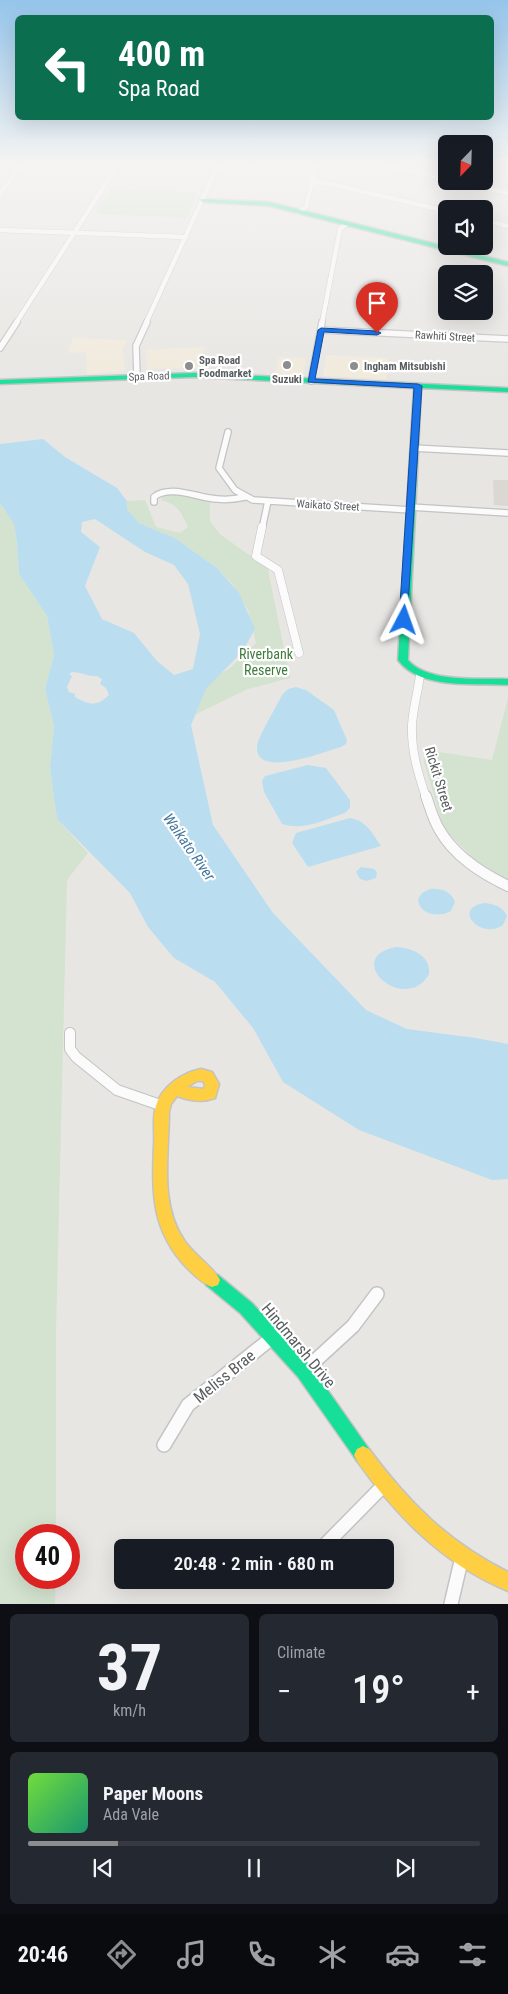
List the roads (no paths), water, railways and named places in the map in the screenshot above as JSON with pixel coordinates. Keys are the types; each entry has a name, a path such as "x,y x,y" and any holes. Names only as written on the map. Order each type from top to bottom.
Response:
{"street":[{"path":"0,348 70,240"},
{"path":"137,376 136,346 185,240"},
{"path":"311,381 338,240"},
{"path":"410,240 508,264"},
{"name":"Rawhiti Street","path":"321,330 508,339"},
{"name":"Spa Road","path":"0,382 194,375 508,390"},
{"path":"418,386 402,656 406,668 420,675 508,682"},
{"path":"228,432 219,468 235,490 245,497"},
{"path":"413,448 508,453"},
{"name":"Waikato Street","path":"154,502 154,497 159,493 167,491 217,501 245,497 268,501 508,513"},
{"path":"268,501 256,556 278,570 299,653"},
{"name":"Rickit Street","path":"420,675 414,711 413,749 422,785 438,828 451,846 478,871 508,886"},
{"path":"70,1033 70,1049 76,1057 117,1090 163,1106 166,1097 177,1089"},
{"name":"Hindmarsh Drive","path":"163,1106 161,1193 165,1219 174,1240 190,1262 246,1308 304,1371 384,1485 415,1520 462,1556 508,1582"},
{"path":"304,1371 356,1324 367,1312 377,1294"},
{"name":"Meliss Brae","path":"164,1445 188,1405 273,1337"},
{"path":"331,1539 384,1485"},
{"path":"451,1604 462,1556"}],"water":[{"name":"Waikato River","path":"43,439 65,457 117,488 127,501 127,509 139,523 175,538 217,568 239,593 255,629 242,652 206,689 191,725 213,825 273,913 366,1010 407,1029 508,1044 508,1179 492,1180 359,1130 283,1082 253,1028 215,982 174,958 148,927 130,893 57,819 50,768 54,726 45,689 54,655 47,616 19,574 14,524 0,503 0,444","holes":["95,519 145,552 174,565 188,584 200,634 193,669 174,675 157,661 134,633 102,619 85,586 100,547 81,532 82,522","72,672 97,676 102,679 100,684 106,688 109,695 105,699 93,704 75,697 75,694 69,692 67,687 72,676 69,674"]},
{"path":"296,687 306,690 334,710 347,740 346,744 306,758 292,761 267,761 259,756 257,747 260,737 282,695 288,689"},
{"path":"308,765 326,768 350,800 350,808 345,813 314,824 290,826 282,824 264,792 262,781 265,776"},
{"path":"350,818 365,825 381,846 308,867 292,843 296,833"},
{"path":"361,867 374,869 377,872 376,878 367,881 360,879 356,872"},
{"path":"430,889 442,890 451,895 455,902 451,911 441,914 430,914 422,909 418,899 422,893"},
{"path":"485,903 495,905 503,910 507,916 503,925 494,929 486,929 478,926 473,921 470,916 470,910 475,906"},
{"path":"396,947 414,951 424,957 429,967 429,974 419,985 406,989 394,987 383,980 376,971 374,962 380,953"}],"place":[{"name":"Suzuki","path":"287,365"},
{"name":"Spa Road Foodmarket","path":"189,366"},
{"name":"Ingham Mitsubishi","path":"354,366"}],"park label":[{"name":"Riverbank Reserve","path":"266,662"}]}
